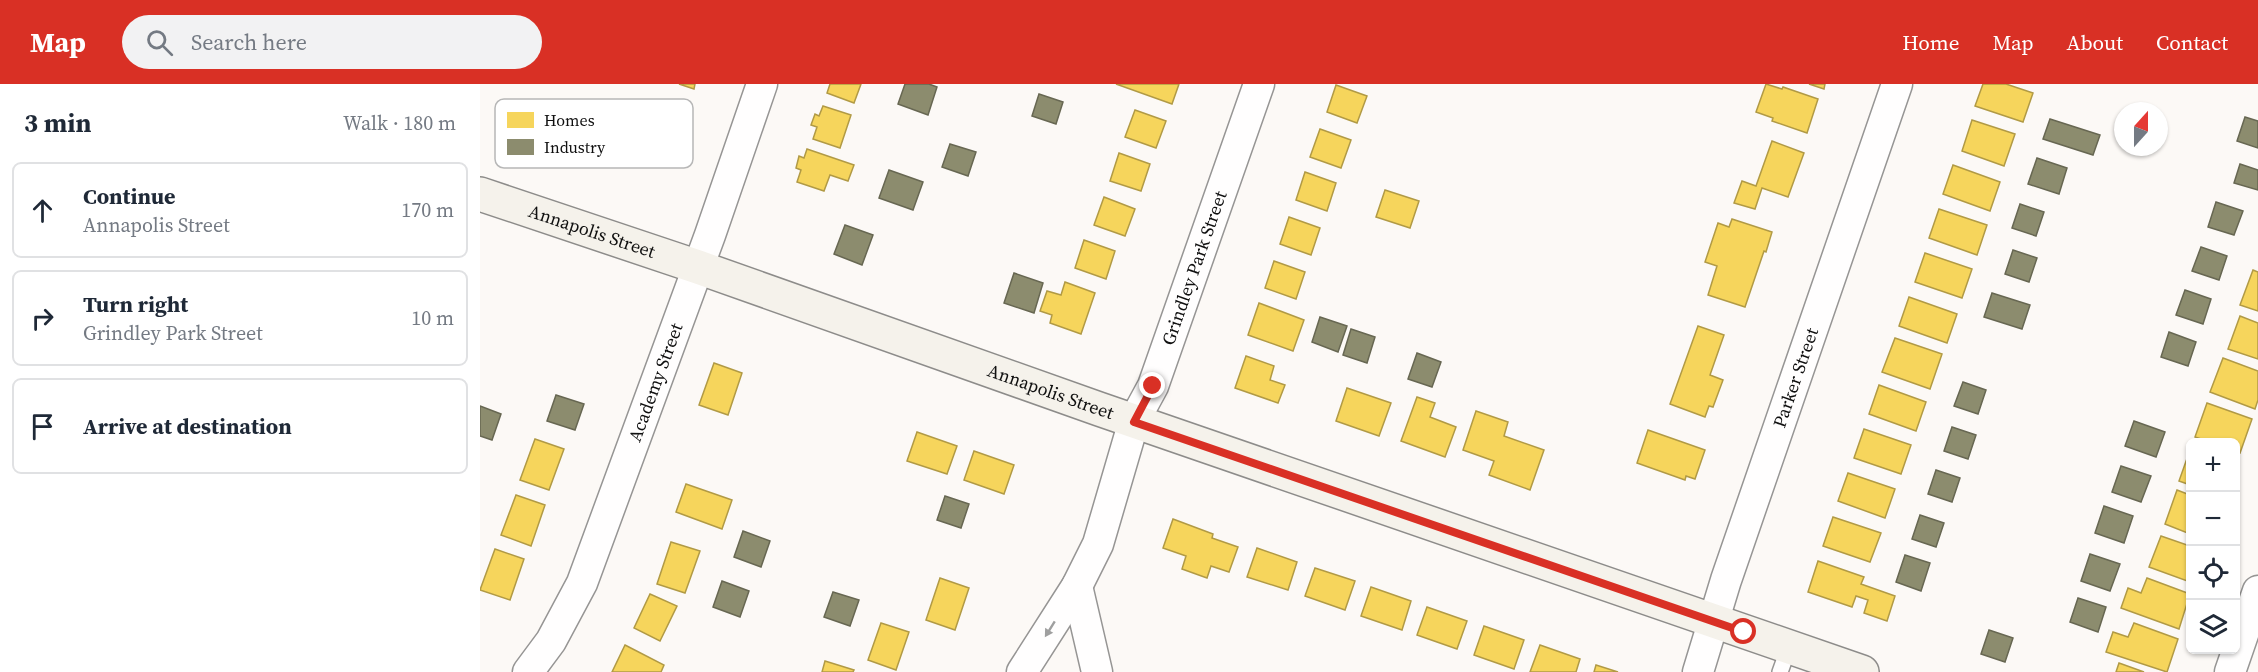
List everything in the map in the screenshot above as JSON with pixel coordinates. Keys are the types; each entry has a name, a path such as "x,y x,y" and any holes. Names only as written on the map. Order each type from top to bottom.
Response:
{"street":[{"name":"Academy Street","path":"528,672 551,641 582,583 698,267 762,84"},
{"name":"Grindley Park Street","path":"1023,672 1077,586 1098,544 1134,422 1153,386 1259,84"},
{"name":"Parker Street","path":"1698,672 1726,580 1897,84"},
{"name":"Annapolis Street","path":"480,194 698,267 1134,422 1714,621 1784,659 1858,671"},
{"path":"1077,586 1097,672"},
{"path":"2230,672 2258,591"}],"building: Homes":[{"path":"679,84 695,84 694,89"},
{"path":"830,84 861,84 854,103 827,93"},
{"path":"1116,84 1179,84 1172,104"},
{"path":"1766,84 1782,89 1783,87 1818,99 1807,133 1772,121 1773,118 1756,112"},
{"path":"1809,84 1825,84 1824,89"},
{"path":"1983,84 2006,84 2033,93 2023,122 1975,106"},
{"path":"1336,85 1367,96 1357,123 1327,112"},
{"path":"823,106 851,115 840,148 813,139 817,127 811,125 815,114 819,116"},
{"path":"1135,110 1166,121 1156,148 1125,137"},
{"path":"1972,120 2015,134 2004,166 1962,151"},
{"path":"1320,129 1351,140 1341,168 1310,157"},
{"path":"1772,141 1804,153 1788,197 1762,188 1755,209 1734,203 1742,181 1756,186"},
{"path":"807,149 854,165 848,181 830,175 824,191 797,182 801,170 796,168 799,156 804,158"},
{"path":"1119,153 1150,164 1141,191 1110,181"},
{"path":"1953,165 2000,182 1990,211 1943,194"},
{"path":"1305,172 1336,183 1327,211 1296,200"},
{"path":"1385,190 1419,201 1410,228 1376,217"},
{"path":"1104,197 1135,209 1125,236 1094,225"},
{"path":"1939,209 1987,225 1977,255 1929,238"},
{"path":"1289,217 1320,228 1311,255 1280,244"},
{"path":"1732,219 1772,232 1745,307 1708,295 1717,266 1705,262 1718,223 1729,227"},
{"path":"1084,240 1115,251 1106,279 1075,268"},
{"path":"1925,253 1972,269 1962,298 1915,282"},
{"path":"1274,261 1305,272 1296,299 1265,288"},
{"path":"2253,270 2258,272 2258,311 2240,305"},
{"path":"1065,282 1095,293 1081,334 1050,323 1052,315 1040,311 1047,291 1061,295"},
{"path":"1909,297 1957,314 1947,343 1899,326"},
{"path":"1259,303 1304,320 1293,351 1248,335"},
{"path":"2240,316 2258,323 2258,359 2228,349"},
{"path":"1698,326 1724,335 1710,375 1723,380 1713,407 1709,406 1705,417 1670,404"},
{"path":"1895,338 1942,354 1930,389 1882,372"},
{"path":"1246,356 1274,366 1270,380 1285,385 1278,403 1235,388"},
{"path":"2223,358 2258,371 2258,400 2255,409 2210,392"},
{"path":"714,363 742,373 728,415 699,405"},
{"path":"1879,385 1926,402 1916,431 1869,414"},
{"path":"1347,388 1391,403 1379,436 1336,421"},
{"path":"1417,397 1435,403 1430,417 1456,427 1445,457 1401,441"},
{"path":"2207,403 2252,419 2240,453 2240,438 2195,437"},
{"path":"1476,411 1508,422 1504,436 1544,450 1530,490 1489,475 1494,461 1463,450"},
{"path":"1864,429 1911,445 1901,474 1854,458"},
{"path":"1648,430 1705,450 1695,479 1686,476 1685,480 1637,463"},
{"path":"917,432 957,446 947,474 907,461"},
{"path":"535,439 564,449 549,490 520,480"},
{"path":"974,451 1014,465 1004,494 964,480"},
{"path":"2186,461 2186,484 2179,481"},
{"path":"1848,473 1895,489 1885,518 1838,501"},
{"path":"686,484 732,500 722,529 676,512"},
{"path":"2177,490 2186,493 2186,532 2165,524"},
{"path":"516,495 545,505 531,546 501,535"},
{"path":"1833,517 1881,533 1870,562 1823,546"},
{"path":"1173,519 1213,534 1212,538 1238,547 1229,572 1211,566 1207,578 1182,569 1186,556 1163,548"},
{"path":"2161,536 2186,545 2186,581 2149,567"},
{"path":"671,542 700,551 685,593 657,584"},
{"path":"1257,548 1297,562 1288,590 1247,577"},
{"path":"495,549 524,559 510,600 480,590"},
{"path":"1818,561 1864,577 1861,584 1895,596 1887,621 1864,613 1868,600 1856,596 1852,607 1808,592"},
{"path":"1315,568 1355,581 1345,610 1305,596"},
{"path":"940,578 969,588 955,630 926,620"},
{"path":"2147,578 2186,593 2186,607 2179,629 2121,608 2128,588 2141,593"},
{"path":"1371,587 1411,601 1402,630 1361,616"},
{"path":"650,594 677,606 660,641 634,628"},
{"path":"1427,607 1467,621 1457,649 1417,635"},
{"path":"881,623 909,632 896,670 868,660"},
{"path":"2134,623 2178,639 2167,672 2106,652 2113,632 2128,637"},
{"path":"1484,626 1524,640 1514,669 1474,655"},
{"path":"625,645 664,665 661,672 612,672"},
{"path":"1540,645 1580,659 1576,672 1530,672"},
{"path":"825,661 854,670 853,672 822,672"},
{"path":"2119,663 2144,672 2116,672"},
{"path":"1596,665 1618,672 1594,672"}],"building: Industry":[{"path":"905,84 929,84 937,87 928,115 898,104"},
{"path":"1039,94 1063,102 1056,124 1032,116"},
{"path":"2245,117 2258,121 2258,148 2237,141"},
{"path":"2050,119 2100,135 2093,155 2043,139"},
{"path":"950,144 976,152 968,176 942,167"},
{"path":"2037,158 2067,168 2059,194 2028,184"},
{"path":"2240,164 2258,170 2258,190 2234,183"},
{"path":"889,170 923,182 913,210 879,198"},
{"path":"2216,202 2243,211 2234,235 2208,227"},
{"path":"2020,204 2044,212 2036,236 2012,228"},
{"path":"845,225 873,235 862,265 834,254"},
{"path":"2201,247 2227,256 2219,280 2192,271"},
{"path":"2013,250 2037,258 2029,282 2005,274"},
{"path":"1014,273 1043,283 1034,313 1004,303"},
{"path":"2185,290 2211,299 2203,324 2176,315"},
{"path":"1992,293 2030,305 2022,329 1984,317"},
{"path":"1320,317 1347,326 1338,352 1312,342"},
{"path":"1351,329 1375,337 1367,363 1343,355"},
{"path":"2169,332 2196,342 2188,366 2161,357"},
{"path":"1417,353 1441,362 1432,387 1408,379"},
{"path":"1963,382 1986,390 1978,414 1954,406"},
{"path":"556,395 584,404 575,430 547,421"},
{"path":"480,406 501,414 492,440 480,436"},
{"path":"2134,421 2165,432 2156,457 2125,446"},
{"path":"1952,427 1976,435 1968,459 1944,451"},
{"path":"2121,466 2151,476 2141,502 2112,492"},
{"path":"1936,470 1960,478 1952,502 1928,494"},
{"path":"945,496 969,504 961,528 937,520"},
{"path":"2104,506 2133,516 2124,543 2095,533"},
{"path":"1920,515 1944,523 1936,547 1912,539"},
{"path":"743,531 770,541 761,567 734,557"},
{"path":"2090,554 2120,564 2110,591 2081,581"},
{"path":"1905,555 1930,563 1921,591 1896,582"},
{"path":"722,581 749,591 740,617 713,607"},
{"path":"833,592 859,600 850,626 824,617"},
{"path":"2078,598 2106,607 2098,632 2070,622"},
{"path":"1989,630 2013,638 2005,662 1981,654"}],"route":[{"path":"1153,386 1134,422 1744,632"}]}
